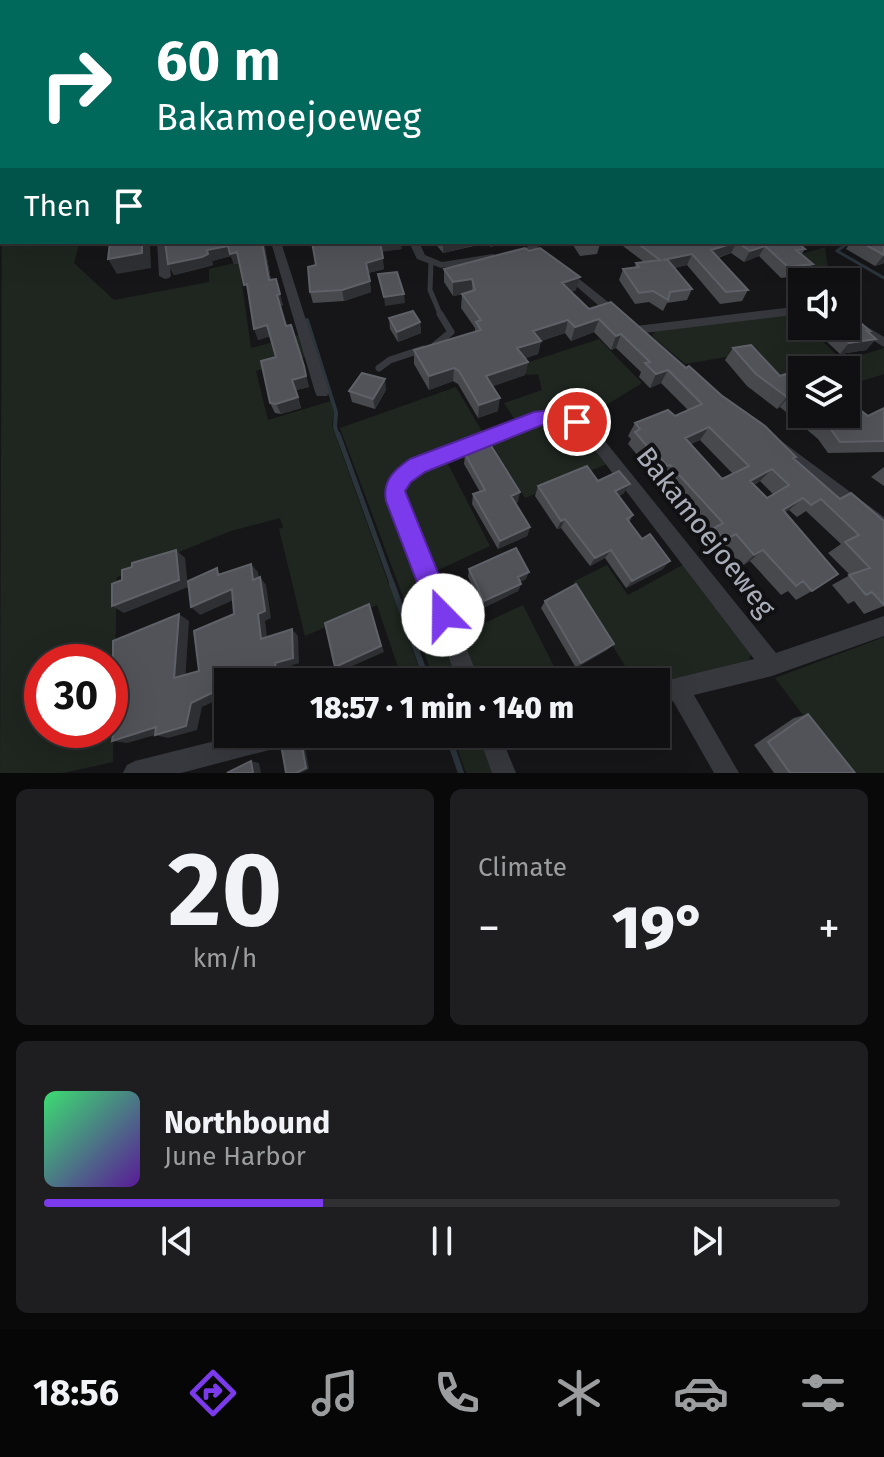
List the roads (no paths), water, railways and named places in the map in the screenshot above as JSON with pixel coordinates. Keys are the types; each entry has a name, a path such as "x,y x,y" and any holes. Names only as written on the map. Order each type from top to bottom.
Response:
{"street":[{"path":"162,244 165,276"},
{"path":"277,244 322,392"},
{"path":"415,244 421,257 431,262 460,263 499,256"},
{"path":"512,253 539,252 641,335 788,312"},
{"path":"860,327 884,343"},
{"name":"Bakamoejoeweg","path":"464,668 394,489 404,475 417,466 541,417 560,417 587,429 772,665"},
{"path":"773,441 884,528"},
{"path":"670,691 772,665 884,626"},
{"path":"670,696 727,773"},
{"path":"135,773 233,748"},
{"path":"494,748 504,773"}],"lane":[{"path":"379,368 390,360 438,344 451,332 428,286 427,274 431,262"}],"waterway":[{"path":"846,244 837,251 884,278"},
{"path":"307,320 336,412 338,436"},
{"path":"338,434 393,586"},
{"path":"392,584 423,668"},
{"path":"452,748 461,773"}]}
